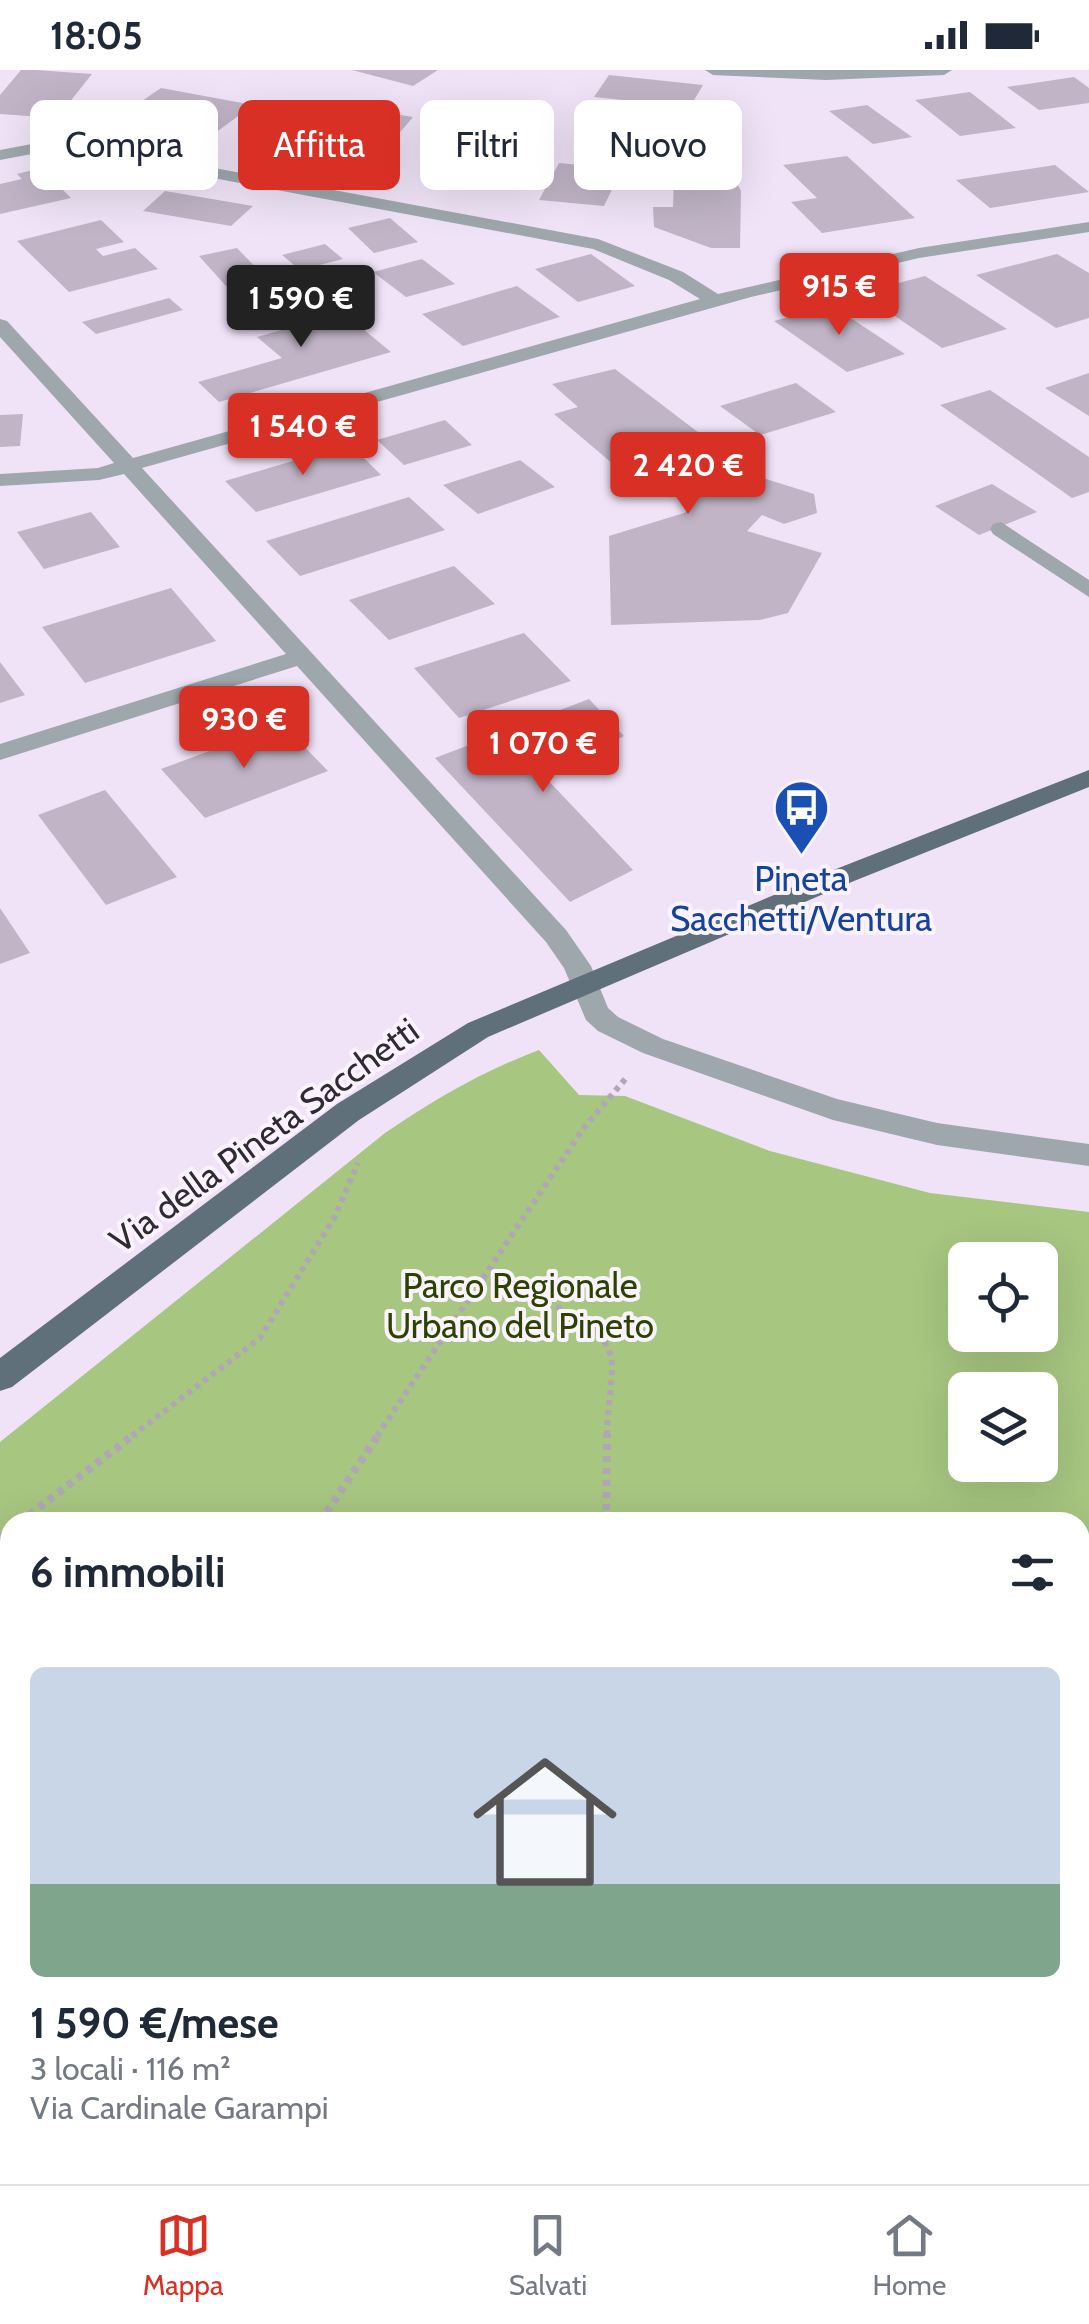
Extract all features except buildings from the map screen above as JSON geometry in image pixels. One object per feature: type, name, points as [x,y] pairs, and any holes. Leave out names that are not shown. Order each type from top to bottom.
[{"type":"main road","name":"Via della Pineta Sacchetti","points":[[0,1377],[348,1112],[478,1030],[845,875],[1089,778]]},
{"type":"street","points":[[712,70],[826,75],[944,70]]},
{"type":"street","points":[[0,155],[58,144],[114,152],[598,244],[676,276],[715,301]]},
{"type":"street","points":[[0,480],[99,474],[130,467],[715,301],[902,256],[1089,228]]},
{"type":"street","points":[[0,325],[556,936],[586,984],[596,1013],[608,1024],[653,1046],[832,1109],[937,1134],[1089,1156]]},
{"type":"street","points":[[1001,529],[1089,590]]},
{"type":"street","points":[[0,752],[300,657]]},
{"type":"path","points":[[327,1512],[583,1129],[653,1046]]},
{"type":"path","points":[[33,1512],[260,1338],[334,1218],[363,1151],[348,1112]]},
{"type":"path","points":[[480,1280],[548,1302],[597,1330],[613,1362],[606,1399],[606,1512]]},
{"type":"green space","name":"Parco Regionale Urbano del Pineto","points":[[539,1050],[579,1095],[625,1096],[770,1151],[930,1193],[1089,1212],[1089,1512],[0,1512],[0,1442],[385,1133],[460,1087]]},
{"type":"place","name":"Pineta Sacchetti/Ventura","points":[[801,856]]}]
